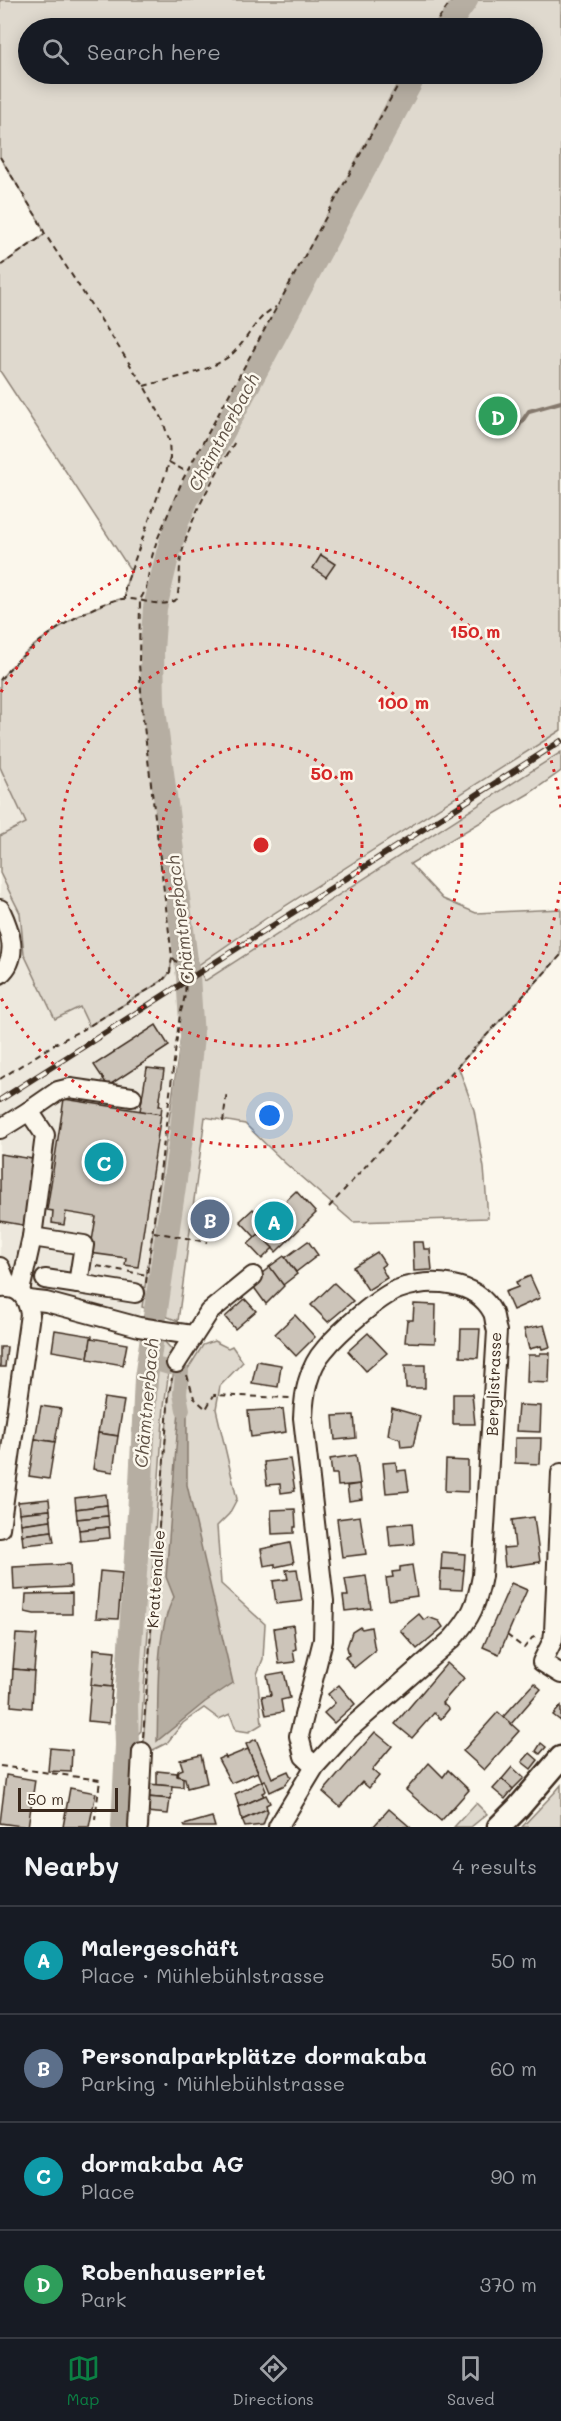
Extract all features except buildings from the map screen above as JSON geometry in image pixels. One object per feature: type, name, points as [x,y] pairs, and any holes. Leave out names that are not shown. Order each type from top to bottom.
[{"type":"main road","points":[[499,1827],[561,1758]]},
{"type":"street","points":[[0,909],[13,949],[9,966],[0,974]]},
{"type":"street","points":[[0,1129],[58,1091],[70,1088],[132,1097]]},
{"type":"street","points":[[14,1292],[32,1237],[45,1135],[29,1111]]},
{"type":"street","points":[[32,1237],[84,1245],[78,1284]]},
{"type":"street","points":[[0,1267],[30,1314],[0,1528]]},
{"type":"street","points":[[182,1366],[192,1335],[209,1312],[253,1276]]},
{"type":"street","points":[[45,1279],[140,1289]]},
{"type":"street","name":"Berglistrasse","points":[[278,1827],[315,1766],[348,1730],[452,1639],[478,1602],[482,1576],[497,1331],[493,1313],[477,1296],[454,1284],[425,1283],[398,1290],[367,1310],[324,1350],[310,1375],[303,1399],[303,1418],[324,1601],[323,1640],[299,1736],[304,1756],[315,1766]]},
{"type":"street","points":[[14,1292],[140,1328],[192,1335]]},
{"type":"street","points":[[561,1473],[554,1632],[553,1640],[542,1662],[561,1674]]},
{"type":"street","points":[[138,1827],[142,1752]]},
{"type":"path","points":[[439,18],[452,0]]},
{"type":"path","points":[[0,1079],[165,979],[170,972],[172,957],[142,706],[139,648],[140,600],[146,589],[151,560],[164,520],[187,472],[399,84]]},
{"type":"path","points":[[0,157],[45,234],[144,386],[162,418],[169,440],[169,462],[125,587],[125,598]]},
{"type":"path","points":[[0,266],[45,234]]},
{"type":"path","points":[[144,386],[223,361],[243,342],[266,312],[278,306]]},
{"type":"path","points":[[0,680],[24,653],[64,626],[110,601],[125,598],[171,603],[177,599],[181,560],[189,531],[236,440]]},
{"type":"path","points":[[169,462],[187,472]]},
{"type":"path","points":[[329,1207],[420,1104],[561,955]]},
{"type":"path","points":[[140,1289],[147,1275],[154,1232],[180,1014],[187,995],[183,973],[179,964],[172,957]]},
{"type":"path","points":[[223,1122],[227,1091]]},
{"type":"path","points":[[154,1232],[207,1242]]},
{"type":"path","points":[[81,1263],[147,1275]]},
{"type":"path","points":[[182,1366],[194,1398],[206,1409],[214,1395],[279,1398]]},
{"type":"path","name":"Krattenallee","points":[[142,1752],[169,1393],[182,1366]]},
{"type":"path","points":[[507,1635],[524,1648]]},
{"type":"path","points":[[0,1766],[100,1780],[95,1819]]},
{"type":"shaded area","points":[[0,0],[561,0],[561,730],[268,917],[197,966],[205,981],[561,752],[561,771],[530,793],[410,864],[443,899],[476,913],[561,909],[561,955],[458,1066],[474,1110],[484,1168],[488,1218],[353,1222],[286,1164],[245,1124],[205,1117],[178,1321],[142,1307],[187,995],[185,980],[172,958],[170,972],[165,979],[89,1026],[80,1007],[55,1019],[24,954],[20,913],[0,873],[0,836],[26,823],[0,767],[0,680],[24,654],[56,629],[92,609],[125,598],[125,587],[131,571],[0,371],[0,266],[45,234],[0,157]]},
{"type":"shaded area","points":[[561,730],[561,752],[204,981],[196,966]]},
{"type":"shaded area","points":[[0,767],[26,824],[0,836]]},
{"type":"shaded area","points":[[0,873],[20,913],[24,954],[80,1006],[89,1026],[165,979],[172,957],[179,964],[183,973],[187,995],[180,1014],[154,1232],[142,1307],[135,1326],[28,1300],[0,1267]]},
{"type":"shaded area","points":[[152,1341],[165,1342],[172,1350],[164,1406],[141,1731],[127,1745],[129,1660],[145,1407]]},
{"type":"shaded area","points":[[214,1341],[228,1348],[232,1346],[243,1362],[220,1386],[216,1409],[237,1499],[229,1514],[217,1526],[221,1584],[265,1624],[263,1659],[257,1674],[262,1724],[249,1732],[236,1730],[230,1714],[219,1719],[204,1708],[183,1723],[167,1743],[147,1753],[143,1746],[169,1393],[176,1363],[188,1369],[203,1345]]},
{"type":"shaded area","points":[[179,1410],[187,1411],[187,1485],[233,1683],[205,1702],[157,1741],[160,1648],[163,1629],[174,1597],[166,1577]]},
{"type":"shaded area","points":[[561,1785],[561,1827],[522,1827],[556,1791]]},
{"type":"shaded area","points":[[476,1803],[487,1814],[471,1827],[454,1827]]},
{"type":"waterway","name":"Chämtnerbach","points":[[453,18],[466,0]]},
{"type":"waterway","name":"Chämtnerbach","points":[[123,1827],[127,1745],[126,1705],[146,1378],[181,1138],[192,1037],[188,976],[153,702],[152,651],[155,608],[177,522],[187,499],[410,84]]},
{"type":"waterway","points":[[516,430],[529,411],[561,402]]},
{"type":"waterway","points":[[149,1362],[169,1368]]},
{"type":"waterway","points":[[178,1370],[182,1371],[180,1394],[183,1410]]},
{"type":"railway","points":[[0,1100],[561,741]]},
{"type":"place","name":"Robenhauserriet","points":[[498,416]]},
{"type":"place","name":"dormakaba AG","points":[[104,1162]]},
{"type":"place","name":"Personalparkplätze dormakaba","points":[[210,1219]]},
{"type":"place","name":"Malergeschäft","points":[[274,1221]]}]
